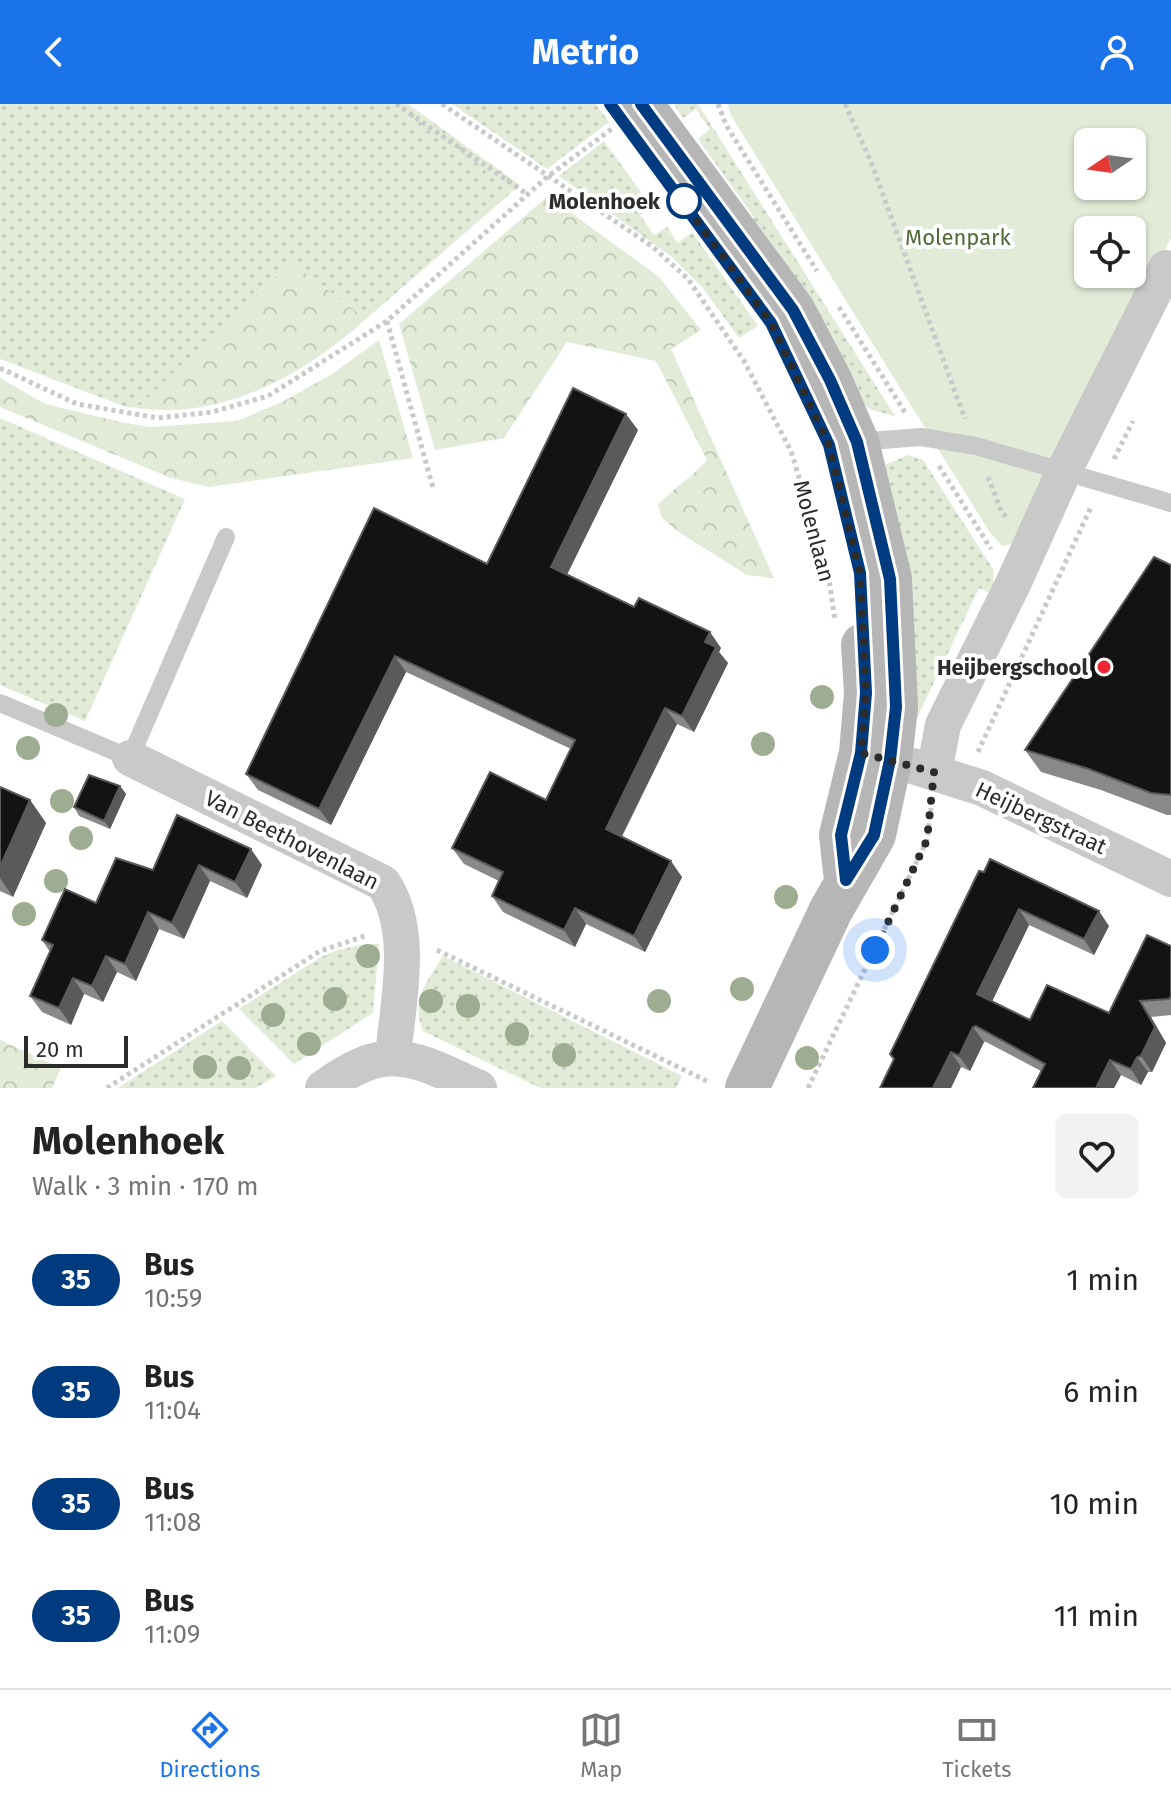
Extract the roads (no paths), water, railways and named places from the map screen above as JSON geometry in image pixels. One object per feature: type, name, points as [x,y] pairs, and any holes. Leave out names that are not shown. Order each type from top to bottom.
[{"type":"main road","name":"Molenlaan","points":[[625,110],[793,310],[830,380],[857,442],[890,579],[896,707],[841,835],[846,880],[732,1078]]},
{"type":"main road","name":"Molenlaan","points":[[625,110],[771,323],[829,445],[860,573],[866,693],[875,757]]},
{"type":"street","points":[[949,777],[943,725],[1013,584],[1064,471],[1166,268]]},
{"type":"street","name":"Heijbergstraat","points":[[875,757],[982,788],[1171,879]]},
{"type":"street","name":"Van Beethovenlaan","points":[[130,758],[383,883],[392,897],[403,938],[393,1056]]},
{"type":"street","points":[[323,1088],[365,1064],[393,1056],[428,1064],[479,1088]]},
{"type":"lane","points":[[857,442],[921,437],[976,446],[1171,503]]},
{"type":"lane","points":[[0,703],[130,758],[226,537]]},
{"type":"place","name":"Molenhoek","points":[[684,201]]},
{"type":"place","name":"Heijbergschool","points":[[1104,667]]},
{"type":"park label","name":"Molenpark","points":[[958,237]]}]
